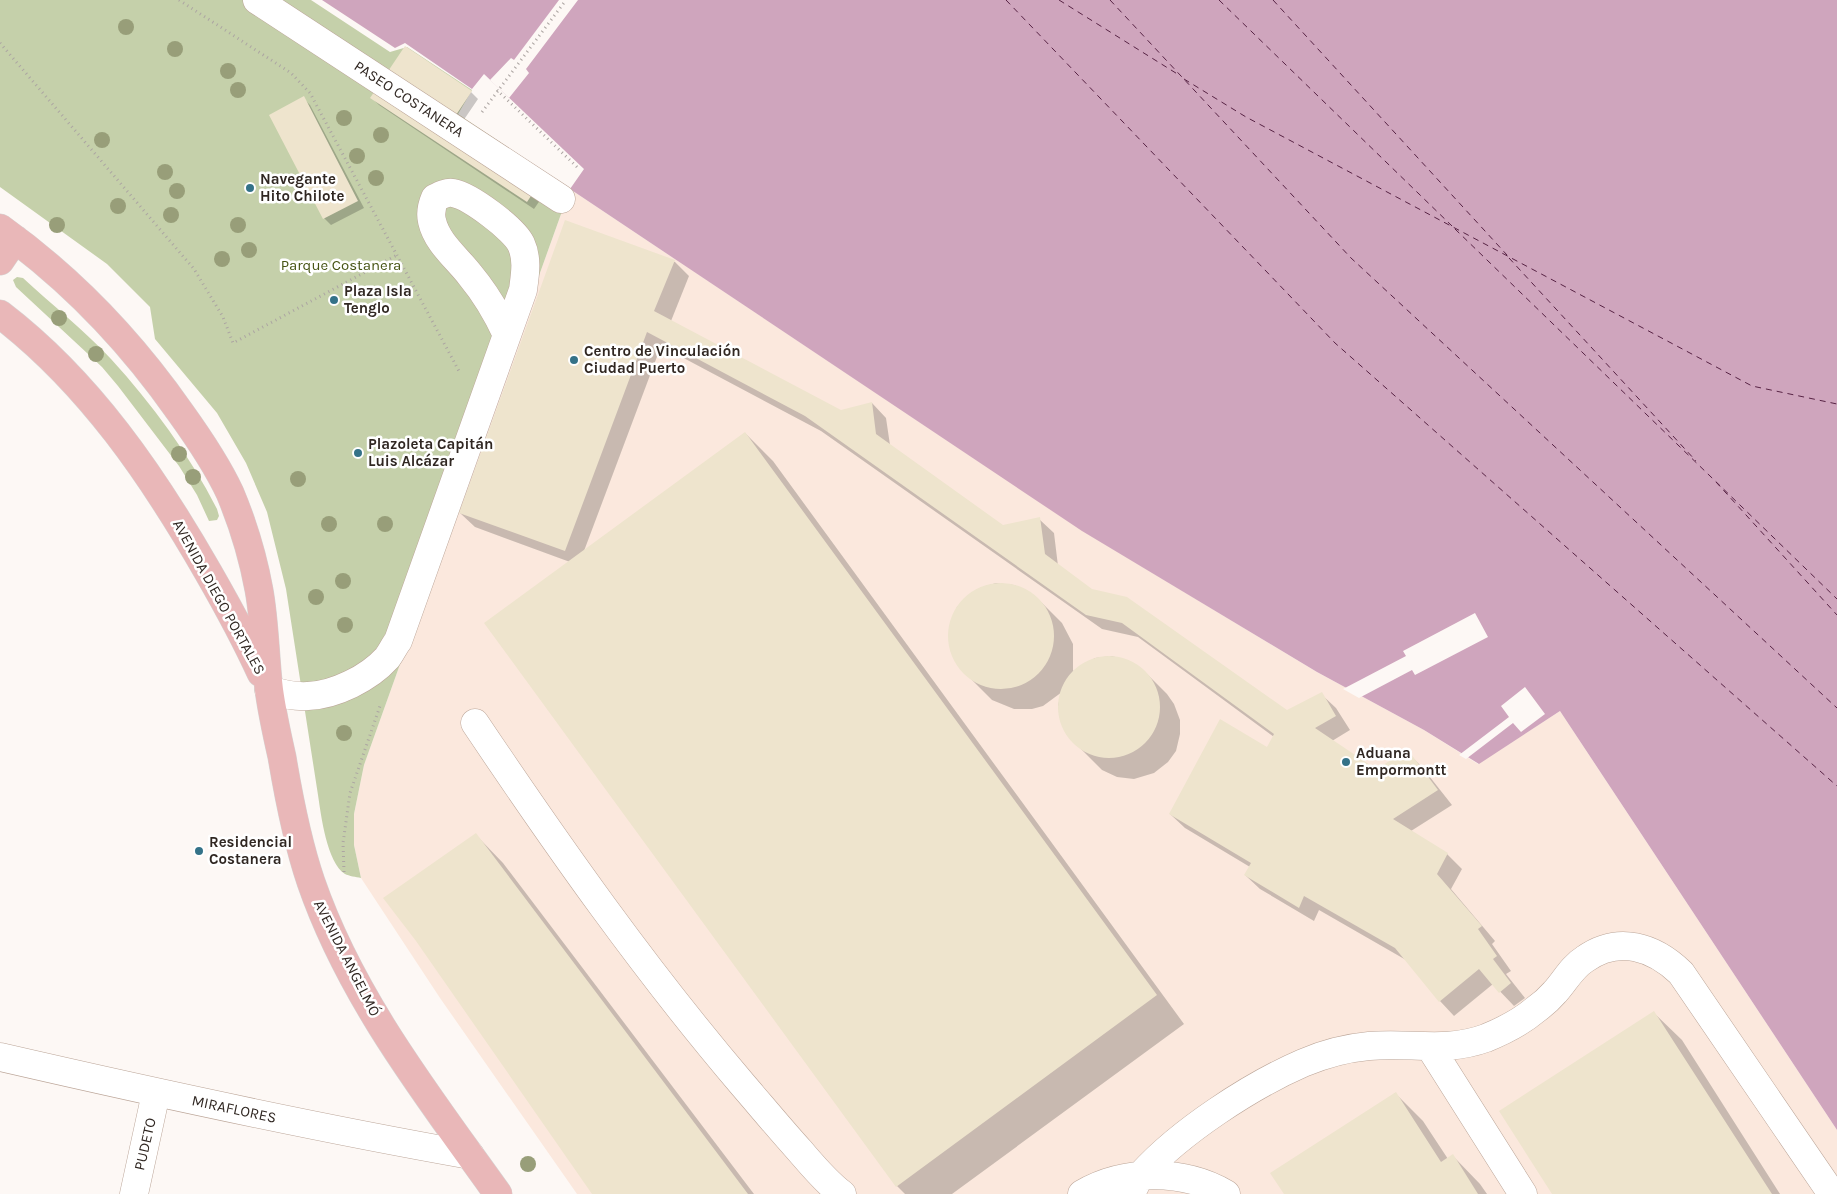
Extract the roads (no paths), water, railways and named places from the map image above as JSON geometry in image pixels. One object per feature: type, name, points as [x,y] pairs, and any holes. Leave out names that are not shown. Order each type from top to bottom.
[{"type":"main road","points":[[0,262],[7,234]]},
{"type":"main road","name":"AVENIDA DIEGO PORTALES","points":[[7,234],[93,308],[128,344],[167,393],[198,437],[229,491],[243,528],[259,589],[269,690]]},
{"type":"main road","name":"AVENIDA DIEGO PORTALES","points":[[0,314],[30,338],[90,398],[154,484],[189,538],[248,643],[269,690]]},
{"type":"main road","name":"AVENIDA ANGELMÓ","points":[[269,690],[296,832],[310,880],[330,931],[376,1017],[432,1102],[498,1194]]},
{"type":"street","name":"PASEO COSTANERA","points":[[257,0],[561,199]]},
{"type":"street","points":[[269,690],[308,696],[328,692],[364,677],[387,658],[398,641],[480,410],[507,335],[523,290],[526,264],[521,243],[501,222],[477,205],[454,193],[443,194],[435,198],[432,208],[432,221],[444,246],[471,276],[496,311],[507,335]]},
{"type":"street","points":[[475,723],[580,877],[663,987],[779,1128],[829,1184],[842,1194]]},
{"type":"street","points":[[1135,1185],[1171,1147],[1204,1121],[1238,1098],[1304,1062],[1336,1052],[1368,1046],[1402,1044],[1430,1047],[1458,1045],[1485,1038],[1510,1027],[1534,1012],[1585,959],[1600,951],[1618,947],[1635,947],[1652,951],[1668,960],[1681,973],[1832,1194]]},
{"type":"street","points":[[1430,1047],[1523,1194]]},
{"type":"street","name":"MIRAFLORES","points":[[0,1057],[156,1093],[369,1137],[470,1155]]},
{"type":"street","name":"PUDETO","points":[[134,1194],[156,1093]]},
{"type":"street","points":[[1082,1194],[1114,1180],[1135,1185],[1168,1175],[1194,1180],[1226,1194]]},
{"type":"place","name":"Navegante Hito Chilote","points":[[250,188]]},
{"type":"place","name":"Plaza Isla Tenglo","points":[[334,300]]},
{"type":"place","name":"Centro de Vinculación Ciudad Puerto","points":[[574,360]]},
{"type":"place","name":"Plazoleta Capitán Luis Alcázar","points":[[358,453]]},
{"type":"place","name":"Aduana Empormontt","points":[[1346,762]]},
{"type":"place","name":"Residencial Costanera","points":[[199,851]]},
{"type":"park label","name":"Parque Costanera","points":[[341,265]]}]
